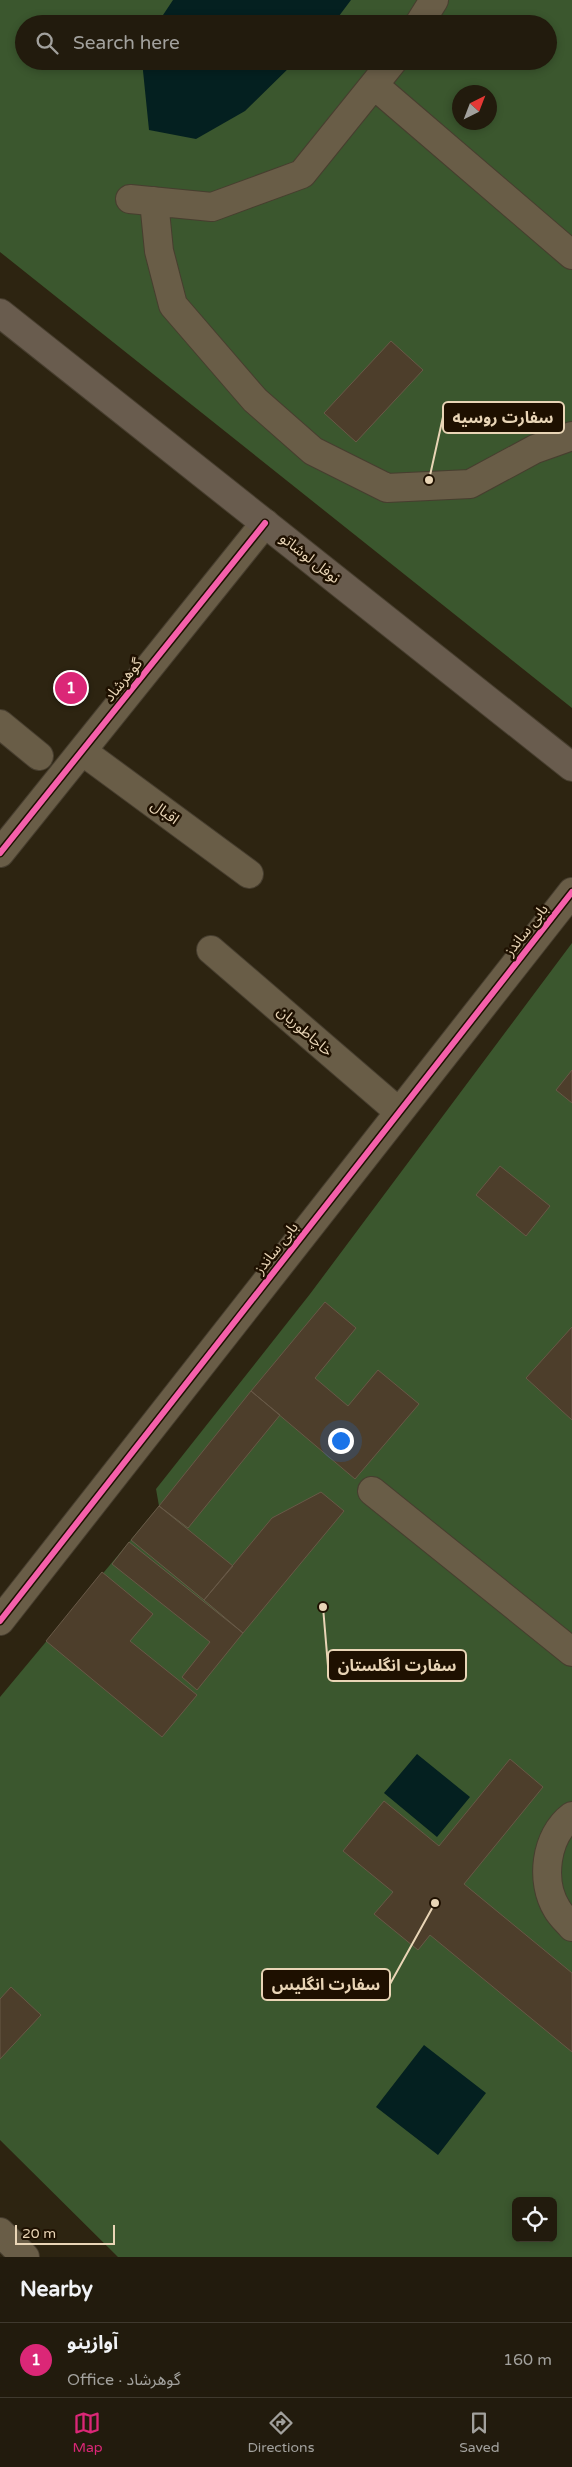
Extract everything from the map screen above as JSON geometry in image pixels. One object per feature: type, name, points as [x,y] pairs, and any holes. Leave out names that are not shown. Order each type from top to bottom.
[{"type":"main road","name":"نوفل لوشاتو","points":[[0,313],[572,767]]},
{"type":"street","points":[[425,15],[434,0]]},
{"type":"street","points":[[386,70],[302,174],[212,207],[142,200],[159,251],[173,305],[255,400],[313,451],[387,488],[470,484],[535,450],[572,436]]},
{"type":"street","points":[[374,85],[572,255]]},
{"type":"street","name":"گوهرشاد","points":[[0,853],[265,523]]},
{"type":"street","points":[[0,724],[39,756]]},
{"type":"street","name":"اقبال","points":[[82,751],[249,874]]},
{"type":"street","name":"بابی ساندز","points":[[0,1621],[572,892]]},
{"type":"street","name":"خاچاطوریان","points":[[211,950],[399,1112]]},
{"type":"street","points":[[372,1491],[572,1652]]},
{"type":"street","points":[[571,1817],[554,1838],[547,1862],[548,1886],[557,1909],[572,1927]]},
{"type":"street","points":[[0,2232],[25,2257]]},
{"type":"green space","points":[[0,0],[572,0],[572,708],[0,252]]},
{"type":"green space","points":[[572,943],[572,2257],[118,2257],[0,2140],[0,1697],[159,1506],[156,1489],[310,1294]]},
{"type":"water","points":[[173,0],[351,0],[340,15],[163,15]]},
{"type":"water","points":[[143,70],[287,70],[245,111],[196,139],[149,130]]},
{"type":"water","points":[[417,1754],[470,1797],[437,1837],[384,1793]]},
{"type":"water","points":[[424,2045],[486,2093],[438,2155],[376,2107]]},
{"type":"building","points":[[391,341],[423,370],[356,442],[324,413]]},
{"type":"building","points":[[572,1070],[572,1103],[556,1090]]},
{"type":"building","points":[[500,1166],[550,1206],[526,1236],[476,1195]]},
{"type":"building","points":[[325,1302],[356,1328],[315,1378],[348,1406],[378,1370],[419,1404],[355,1479],[251,1391]]},
{"type":"building","points":[[572,1327],[572,1420],[526,1378]]},
{"type":"building","points":[[251,1391],[280,1415],[188,1528],[159,1506]]},
{"type":"building","points":[[321,1492],[344,1511],[243,1633],[204,1600],[272,1518]]},
{"type":"building","points":[[159,1506],[233,1566],[204,1600],[131,1540]]},
{"type":"building","points":[[129,1542],[243,1633],[197,1690],[182,1677],[210,1642],[112,1564]]},
{"type":"building","points":[[102,1572],[153,1614],[130,1641],[197,1695],[162,1737],[46,1641]]},
{"type":"building","points":[[510,1759],[543,1787],[464,1884],[572,1973],[572,2052],[430,1935],[418,1950],[374,1914],[393,1892],[343,1851],[384,1801],[439,1846]]},
{"type":"building","points":[[11,1987],[41,2015],[0,2059],[0,1999]]},
{"type":"cycle path","points":[[0,853],[265,523]]},
{"type":"cycle path","points":[[0,1621],[572,892]]},
{"type":"place","name":"سفارت روسیه","points":[[429,480]]},
{"type":"place","name":"آوازینو","points":[[71,688]]},
{"type":"place","name":"سفارت انگلستان","points":[[323,1607]]},
{"type":"place","name":"سفارت انگلیس","points":[[435,1903]]}]
